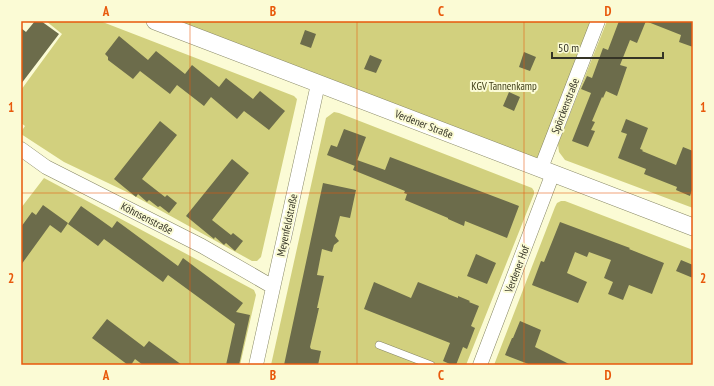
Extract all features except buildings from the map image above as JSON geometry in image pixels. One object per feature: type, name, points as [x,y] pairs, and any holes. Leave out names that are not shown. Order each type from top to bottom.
[{"type":"street","name":"Verdener Straße","points":[[155,21],[693,227]]},
{"type":"street","name":"Spörckenstraße","points":[[547,171],[598,21]]},
{"type":"street","name":"Meyenfeldstraße","points":[[256,365],[318,84]]},
{"type":"street","name":"Köhnsenstraße","points":[[21,149],[46,167],[202,246],[273,287]]},
{"type":"street","name":"Verdener Hof","points":[[480,365],[547,171]]},
{"type":"lane","points":[[379,345],[431,365]]},
{"type":"green space","points":[[46,21],[100,21],[294,96],[297,99],[261,257],[257,261],[252,261],[129,193],[64,162],[21,134],[25,126],[21,123],[21,90],[62,34]]},
{"type":"green space","name":"KGV Tannenkamp","points":[[155,21],[598,21],[541,168]]},
{"type":"green space","points":[[607,21],[693,21],[693,208],[565,160],[559,152],[558,144]]},
{"type":"green space","points":[[334,112],[532,188],[534,191],[466,365],[271,365],[326,118]]},
{"type":"green space","points":[[44,178],[254,290],[256,295],[240,365],[21,365],[21,208]]},
{"type":"green space","points":[[565,201],[693,250],[693,365],[494,365],[555,207],[557,203]]}]
